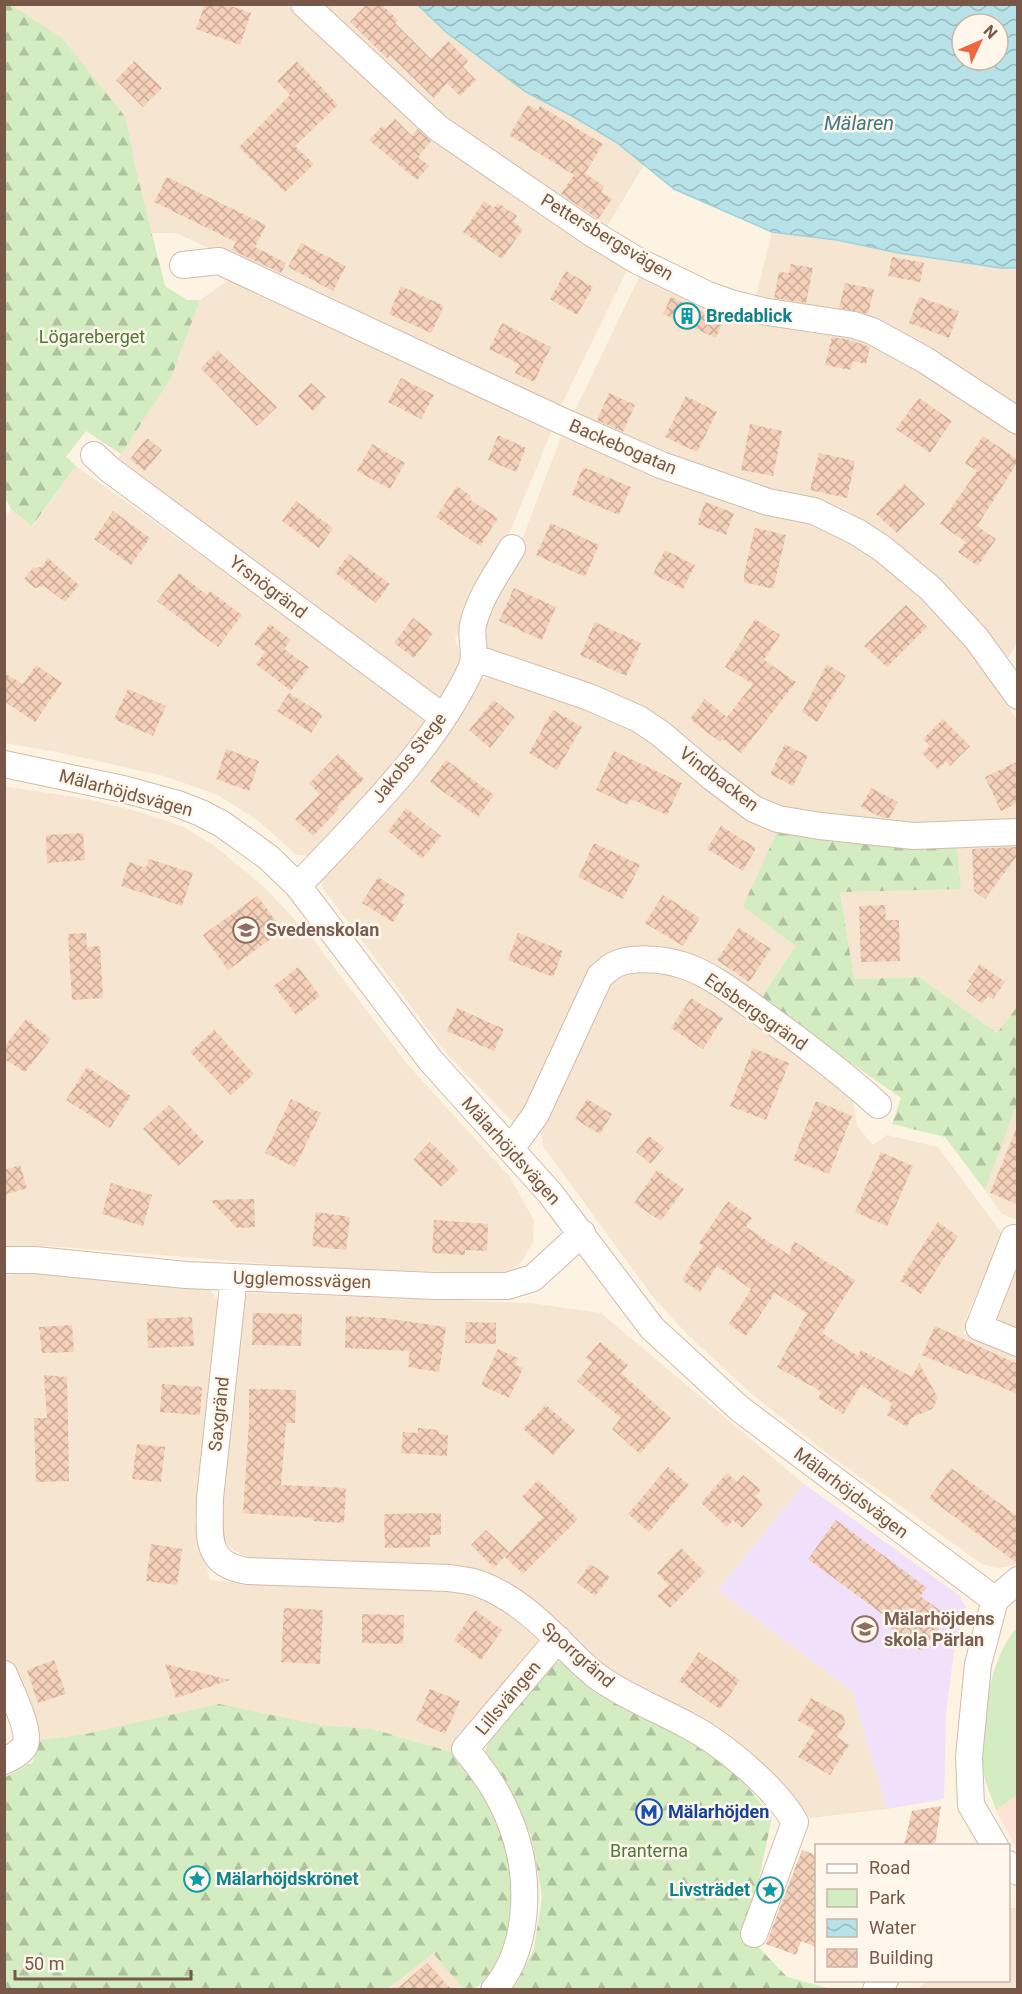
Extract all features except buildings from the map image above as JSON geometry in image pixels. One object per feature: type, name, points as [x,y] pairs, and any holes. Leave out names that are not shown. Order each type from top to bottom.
[{"type":"street","name":"Pettersbergsvägen","points":[[304,4],[438,128],[590,232],[638,261],[708,295],[730,303],[762,311],[854,325],[872,331],[925,360],[1017,421]]},
{"type":"street","name":"Backebogatan","points":[[183,265],[219,261],[661,465],[750,496],[814,511],[836,521],[883,549],[931,589],[976,638],[1017,696]]},
{"type":"street","name":"Yrsnögränd","points":[[94,455],[119,477],[443,717]]},
{"type":"street","points":[[475,658],[471,633],[474,621],[488,588],[512,548]]},
{"type":"street","name":"Jakobs Stege","points":[[298,885],[407,766],[443,717],[475,658]]},
{"type":"street","name":"Vindbacken","points":[[475,658],[589,697],[639,719],[662,734],[713,778],[754,809],[778,819],[914,836],[1017,832]]},
{"type":"street","name":"Mälarhöjdsvägen","points":[[4,764],[123,789],[201,813],[242,837],[282,869],[298,885],[423,1052],[512,1149],[582,1233],[652,1328],[740,1409],[995,1600]]},
{"type":"street","name":"Edsbergsgränd","points":[[512,1149],[536,1114],[600,976],[613,966],[626,961],[682,965],[712,979],[809,1048],[856,1084],[878,1105]]},
{"type":"street","name":"Ugglemossvägen","points":[[4,1260],[35,1260],[186,1275],[435,1286],[507,1286],[533,1278],[582,1233]]},
{"type":"street","points":[[1014,1238],[979,1327],[1017,1343]]},
{"type":"street","name":"Saxgränd","points":[[213,1551],[210,1533],[210,1498],[234,1277]]},
{"type":"street","name":"Sporrgränd","points":[[213,1551],[219,1560],[230,1568],[248,1571],[467,1581],[481,1584],[518,1605],[598,1677],[631,1698],[686,1724],[716,1744],[756,1777],[788,1810],[795,1822],[754,1934]]},
{"type":"street","points":[[994,1844],[971,1805],[969,1757],[978,1664],[995,1600],[1017,1580]]},
{"type":"street","name":"Lillsvängen","points":[[494,1989],[513,1959],[522,1933],[524,1912],[520,1862],[508,1816],[498,1795],[465,1749],[558,1639]]},
{"type":"street","points":[[4,1674],[24,1724],[27,1739],[14,1754]]},
{"type":"shaded area","points":[[282,4],[300,13],[629,266],[559,410],[176,233],[152,233],[135,166],[126,118],[11,5]]},
{"type":"shaded area","points":[[319,5],[418,5],[446,32],[526,92],[616,142],[644,165],[603,233],[444,122]]},
{"type":"shaded area","points":[[772,232],[837,240],[899,253],[1001,268],[1017,268],[1017,411],[897,336],[771,308],[756,296]]},
{"type":"shaded area","points":[[640,275],[858,331],[1017,430],[1017,642],[1007,660],[964,603],[894,544],[845,509],[813,500],[766,493],[572,417]]},
{"type":"shaded area","points":[[230,279],[552,430],[503,549],[455,639],[463,662],[439,703],[115,466],[171,378],[200,300]]},
{"type":"shaded area","points":[[561,437],[658,475],[827,524],[892,569],[967,646],[1018,721],[1017,826],[915,829],[773,811],[663,724],[483,649],[488,610],[518,550]]},
{"type":"shaded area","points":[[76,466],[423,714],[425,724],[399,762],[312,856],[297,855],[257,820],[218,795],[164,776],[5,743],[4,521],[11,509],[33,526]]},
{"type":"shaded area","points":[[507,676],[642,730],[778,830],[796,946],[760,999],[631,948],[523,1120],[512,1121],[445,1052],[322,887],[323,872],[417,769],[482,679]]},
{"type":"shaded area","points":[[4,786],[87,799],[140,812],[184,827],[216,847],[264,887],[312,938],[407,1064],[509,1176],[534,1220],[533,1242],[522,1261],[507,1274],[307,1267],[49,1246],[5,1251]]},
{"type":"shaded area","points":[[1017,842],[1017,1007],[997,1033],[919,977],[854,979],[840,891],[961,889],[957,844]]},
{"type":"shaded area","points":[[620,972],[682,974],[705,985],[852,1095],[857,1126],[873,1145],[887,1135],[938,1147],[1003,1235],[967,1315],[964,1334],[1017,1356],[1017,1563],[1013,1566],[997,1568],[982,1564],[832,1457],[754,1396],[687,1334],[653,1297],[543,1146],[541,1132],[598,1000],[610,980]]},
{"type":"shaded area","points":[[1015,1109],[1018,1110],[1017,1220],[1002,1214],[985,1190]]},
{"type":"shaded area","points":[[1017,1252],[1017,1334],[998,1326],[990,1311]]},
{"type":"shaded area","points":[[28,1272],[210,1289],[221,1306],[195,1522],[210,1580],[239,1583],[443,1586],[474,1591],[526,1624],[538,1639],[537,1651],[457,1736],[458,1754],[372,1729],[319,1725],[86,1734],[38,1740],[28,1702],[5,1658],[4,1276]]},
{"type":"shaded area","points":[[249,1293],[530,1303],[601,1313],[804,1484],[718,1590],[852,1691],[887,1809],[810,1818],[745,1757],[634,1688],[485,1575],[461,1566],[252,1559],[235,1551],[227,1544],[221,1531],[220,1501],[241,1301]]},
{"type":"shaded area","name":"Mälarhöjdens skola Pärlan","points":[[804,1484],[959,1595],[966,1607],[954,1652],[946,1712],[944,1799],[887,1809],[852,1691],[718,1590]]},
{"type":"shaded area","points":[[1017,1795],[1017,1849],[996,1810]]},
{"type":"shaded area","points":[[1010,1908],[1017,1908],[1017,1989],[917,1989],[926,1982],[1010,1982]]},
{"type":"shaded area","points":[[433,1952],[464,1989],[388,1990]]},
{"type":"green space","name":"Lögareberget","points":[[4,5],[11,5],[62,38],[126,118],[135,166],[165,286],[187,300],[200,300],[171,378],[121,454],[86,431],[66,457],[76,466],[32,526],[11,509],[4,496]]},
{"type":"green space","points":[[778,830],[957,844],[961,889],[840,892],[854,979],[919,977],[997,1033],[1017,1007],[1017,1110],[1015,1109],[985,1190],[945,1137],[892,1124],[901,1098],[760,999],[796,946],[743,906]]},
{"type":"green space","points":[[1017,1628],[1017,1795],[996,1810],[987,1785],[981,1755],[984,1716],[993,1674],[1008,1640]]},
{"type":"green space","name":"Branterna","points":[[569,1661],[733,1770],[772,1817],[747,1935],[787,1977],[832,1989],[510,1989],[516,1984],[534,1949],[542,1896],[531,1835],[511,1791],[485,1752],[492,1733],[555,1662]]},
{"type":"green space","points":[[219,1704],[319,1725],[372,1729],[458,1754],[497,1809],[509,1852],[513,1910],[507,1942],[494,1975],[474,1989],[464,1989],[433,1953],[388,1989],[5,1989],[4,1778],[33,1762],[38,1740],[86,1734]]},
{"type":"water","name":"Mälaren","points":[[418,5],[1017,5],[1017,268],[1001,268],[899,253],[837,240],[772,232],[674,189],[616,142],[526,92],[446,32]]},
{"type":"place","name":"Bredablick","points":[[687,316]]},
{"type":"place","name":"Svedenskolan","points":[[246,930]]},
{"type":"place","name":"Mälarhöjdens skola Pärlan","points":[[865,1629]]},
{"type":"place","name":"Mälarhöjden","points":[[649,1812]]},
{"type":"place","name":"Mälarhöjdskrönet","points":[[197,1879]]},
{"type":"place","name":"Livsträdet","points":[[770,1890]]}]
